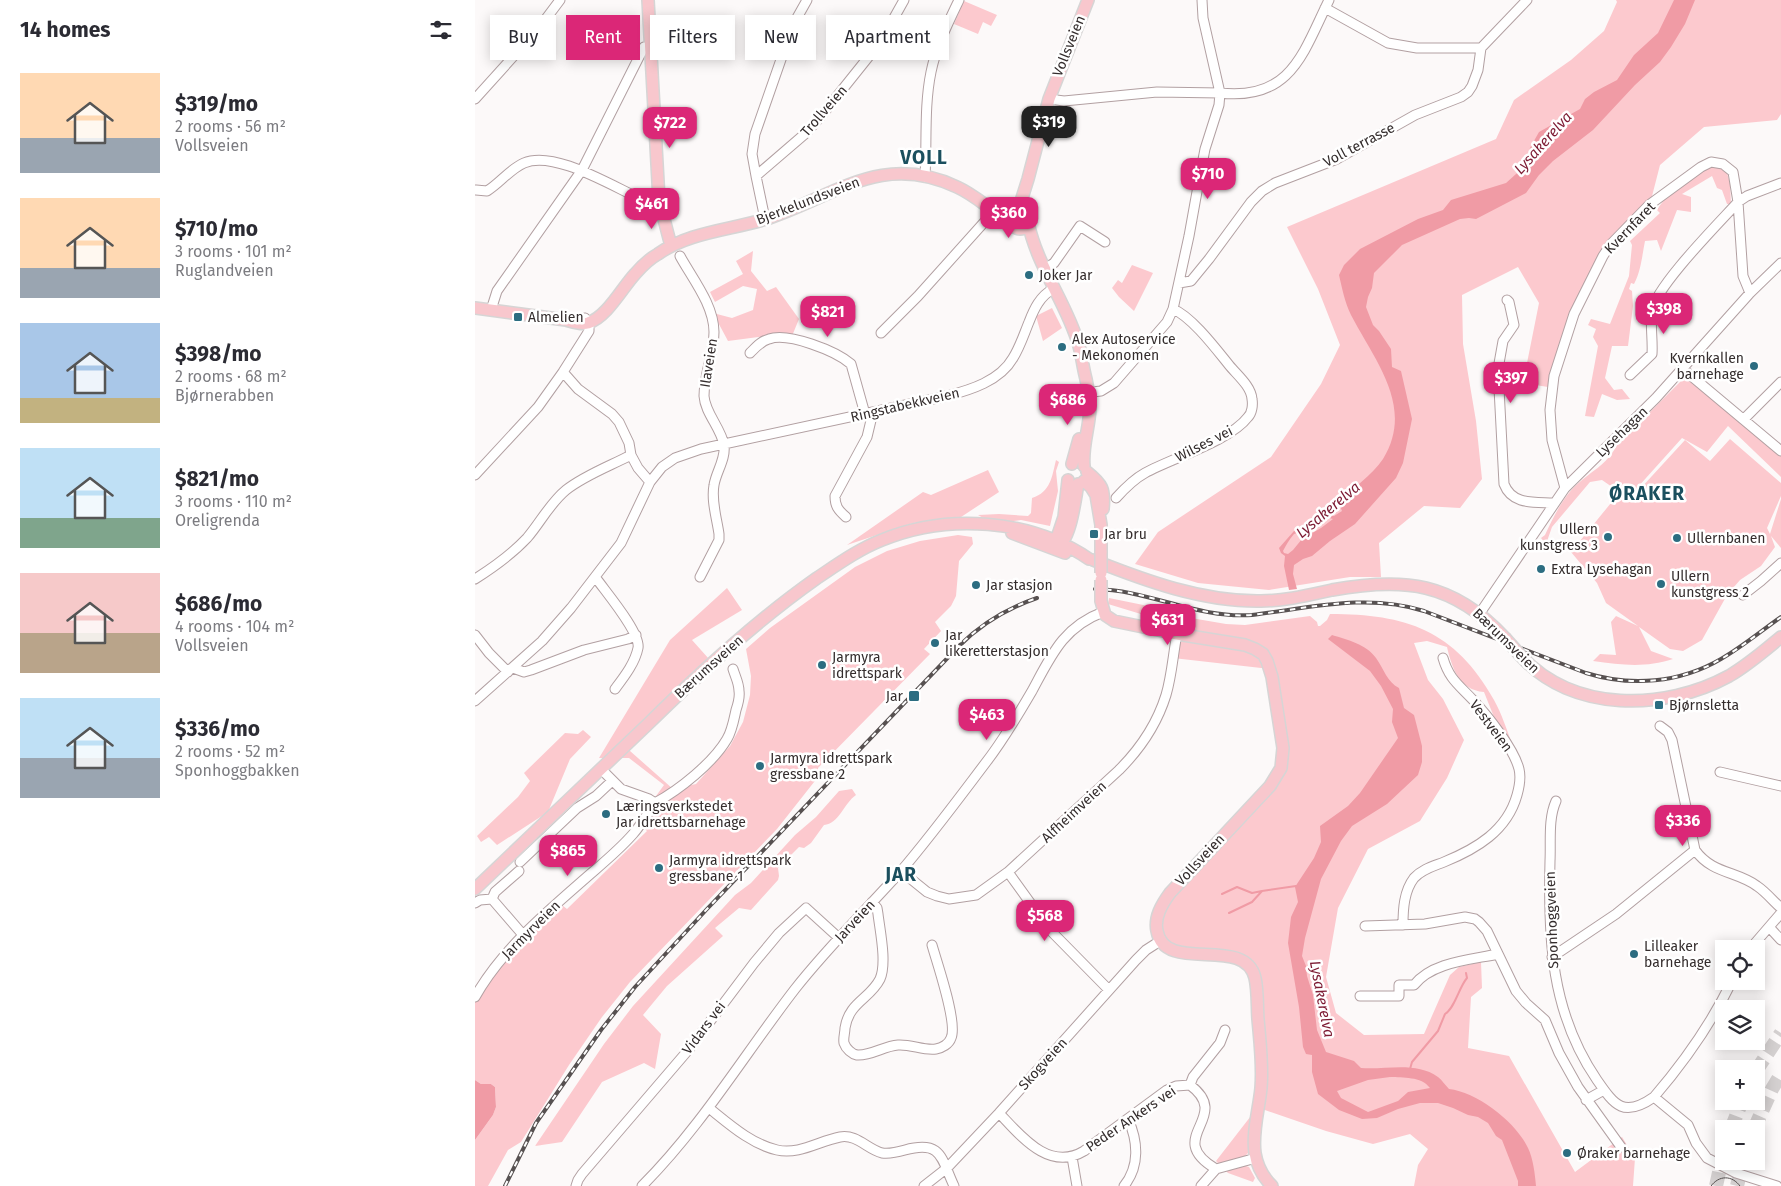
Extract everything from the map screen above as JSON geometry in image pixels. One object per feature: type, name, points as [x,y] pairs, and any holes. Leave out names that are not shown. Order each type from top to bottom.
[{"type":"main road","points":[[651,0],[660,207],[674,244]]},
{"type":"main road","name":"Vollsveien","points":[[1019,219],[1049,99],[1088,0]]},
{"type":"main road","name":"Bjerkelundsveien","points":[[586,321],[602,314],[644,265],[674,244],[765,219],[843,186],[865,179],[895,175],[925,177],[958,188],[993,210],[1019,219]]},
{"type":"main road","points":[[1019,219],[1079,345],[1087,389],[1089,417],[1080,477],[1068,534],[1057,545]]},
{"type":"main road","points":[[475,308],[566,320],[579,324],[586,321]]},
{"type":"main road","points":[[1087,389],[1080,433],[1072,464],[1066,471],[1097,481],[1103,490],[1104,502],[1101,525],[1102,606]]},
{"type":"main road","points":[[1072,464],[1078,463],[1080,477]]},
{"type":"main road","name":"Bærumsveien","points":[[475,889],[730,647],[796,593],[843,561],[882,540],[912,531],[951,525],[988,526],[1057,545],[1141,578],[1209,596],[1249,601],[1281,600],[1334,590],[1388,584],[1418,586],[1451,596],[1479,614],[1543,677],[1567,690],[1599,698],[1643,700],[1676,696],[1718,681],[1742,667],[1781,637]]},
{"type":"main road","name":"Vollsveien","points":[[1102,606],[1110,619],[1119,623],[1245,645],[1255,649],[1263,654],[1272,677],[1282,738],[1283,756],[1278,773],[1270,786],[1166,898],[1157,919],[1156,927],[1160,941]]},
{"type":"main road","points":[[1160,941],[1171,949],[1183,953],[1238,958],[1253,971],[1256,986],[1261,1067],[1261,1087],[1255,1143],[1256,1158],[1265,1178],[1272,1186]]},
{"type":"street","points":[[475,99],[554,10],[560,0]]},
{"type":"street","points":[[765,219],[752,154],[755,134],[793,25],[807,0]]},
{"type":"street","name":"Trollveien","points":[[757,176],[801,138],[822,115],[885,34],[904,0]]},
{"type":"street","points":[[925,177],[927,92],[930,74],[937,51],[959,0]]},
{"type":"street","points":[[1087,389],[1101,392],[1114,383],[1167,322],[1173,309],[1205,149],[1219,105],[1220,93],[1203,18],[1202,0]]},
{"type":"street","points":[[1049,99],[1064,101],[1157,92],[1232,94],[1267,88],[1277,84],[1287,76],[1302,55],[1327,4],[1388,43],[1417,48],[1481,48],[1527,0]]},
{"type":"street","points":[[491,310],[497,291],[582,170],[644,47]]},
{"type":"street","name":"Voll terrasse","points":[[1179,283],[1191,281],[1251,202],[1262,191],[1275,183],[1337,159],[1415,115],[1461,97],[1468,92],[1475,80],[1481,48]]},
{"type":"street","points":[[476,190],[487,191],[523,164],[534,160],[545,161],[582,170],[645,202],[660,207]]},
{"type":"street","name":"Kvernfaret","points":[[1565,488],[1552,440],[1550,410],[1551,390],[1573,314],[1611,244],[1649,205],[1701,167],[1711,162],[1723,164],[1732,171],[1738,202],[1743,276],[1750,293]]},
{"type":"street","points":[[1630,375],[1652,354],[1652,310],[1673,274],[1738,202],[1747,196],[1781,183]]},
{"type":"street","points":[[881,333],[918,296],[993,210]]},
{"type":"street","points":[[1043,267],[1054,263],[1080,226],[1105,242]]},
{"type":"street","name":"Ilaveien","points":[[680,256],[707,306],[713,323],[714,332],[704,398],[724,444]]},
{"type":"street","name":"Lysehagan","points":[[1479,614],[1565,488],[1656,398],[1750,293],[1781,264]]},
{"type":"street","name":"Ringstabekkveien","points":[[475,701],[554,629],[596,578],[627,533],[650,482],[662,467],[688,452],[964,392],[996,376],[1004,369],[1013,359],[1033,312],[1044,294],[1055,292]]},
{"type":"street","points":[[1507,300],[1514,325],[1503,341],[1498,369],[1504,484],[1507,491],[1519,501],[1553,503]]},
{"type":"street","name":"Wilses vei","points":[[1116,498],[1132,482],[1145,473],[1207,444],[1241,425],[1252,410],[1250,392],[1241,379],[1186,316],[1173,309]]},
{"type":"street","points":[[475,475],[538,407],[583,342],[586,321]]},
{"type":"street","points":[[750,353],[762,342],[771,338],[786,337],[835,354],[851,364],[872,420],[867,437],[835,496],[835,503],[845,517]]},
{"type":"street","points":[[1683,369],[1781,451]]},
{"type":"street","points":[[563,372],[578,389],[612,414],[619,422],[629,443],[631,455],[650,482]]},
{"type":"street","points":[[1744,419],[1781,382]]},
{"type":"street","points":[[700,577],[719,540],[713,491],[723,457],[724,444]]},
{"type":"street","points":[[475,579],[513,552],[566,490],[631,455]]},
{"type":"street","points":[[1743,595],[1781,563]]},
{"type":"street","points":[[596,578],[638,640],[639,647],[635,658],[615,689]]},
{"type":"street","name":"Jarveien","points":[[642,1186],[709,1108],[796,989],[839,938],[901,871],[996,750],[1016,719],[1052,653],[1064,637],[1102,606]]},
{"type":"street","name":"Alfheimveien","points":[[901,871],[927,892],[949,899],[975,895],[1008,872],[1119,770],[1143,742],[1166,695],[1177,634]]},
{"type":"street","points":[[475,635],[489,653],[510,670],[523,672],[578,652],[628,639],[635,635]]},
{"type":"street","name":"Vestveien","points":[[1403,925],[1404,904],[1408,889],[1414,878],[1425,870],[1463,855],[1488,839],[1511,809],[1519,788],[1519,769],[1507,744],[1474,701],[1452,680],[1443,658]]},
{"type":"street","name":"Jarmyrveien","points":[[475,997],[484,980],[497,964],[558,902],[622,846],[637,829],[655,803],[670,795],[715,755],[727,739],[739,698],[739,689],[733,669]]},
{"type":"street","points":[[1660,726],[1668,732],[1671,740],[1695,850],[1699,856],[1714,866],[1756,885],[1781,908]]},
{"type":"street","points":[[601,769],[621,789],[655,803]]},
{"type":"street","points":[[1720,772],[1781,786]]},
{"type":"street","points":[[491,899],[519,866],[577,808],[596,796],[612,781]]},
{"type":"street","name":"Sponhoggveien","points":[[1556,801],[1551,817],[1550,928],[1555,982],[1571,1032],[1583,1058],[1603,1090],[1614,1103],[1628,1108],[1644,1104],[1654,1097]]},
{"type":"street","points":[[1552,957],[1616,914],[1695,850]]},
{"type":"street","points":[[1008,872],[1049,929],[1109,990]]},
{"type":"street","points":[[491,899],[524,936]]},
{"type":"street","points":[[475,903],[480,900],[491,899]]},
{"type":"street","points":[[872,902],[879,914],[883,959],[882,972],[875,985],[850,1012],[846,1022],[845,1046],[856,1055],[901,1045],[938,1049],[952,1037],[951,1017],[932,945]]},
{"type":"street","name":"Vidars vei","points":[[576,1186],[577,1180],[690,1048],[779,933],[806,908],[839,938]]},
{"type":"street","points":[[1758,940],[1781,913]]},
{"type":"street","points":[[1365,926],[1425,924],[1457,918],[1472,918],[1479,922],[1487,931],[1521,998],[1545,1020],[1567,1068],[1586,1100],[1621,1147]]},
{"type":"street","points":[[1769,927],[1781,940]]},
{"type":"street","name":"Skogveien","points":[[924,1186],[947,1168],[1146,950],[1160,941]]},
{"type":"street","points":[[1360,996],[1399,996],[1399,985],[1414,985],[1422,976],[1438,968],[1498,954]]},
{"type":"street","points":[[1727,990],[1695,1045],[1654,1097],[1686,1122],[1700,1150],[1707,1158],[1736,1172],[1777,1186]]},
{"type":"street","name":"Peder Ankers vei","points":[[1190,1085],[1193,1077],[1220,1043],[1225,1030]]},
{"type":"street","name":"Peder Ankers vei","points":[[999,1113],[1023,1137],[1043,1152],[1061,1157],[1072,1157],[1084,1151],[1167,1090],[1176,1086],[1190,1085],[1197,1090],[1203,1098],[1205,1105],[1205,1112],[1194,1146],[1199,1156],[1216,1169]]},
{"type":"street","points":[[1586,1100],[1603,1090]]},
{"type":"street","points":[[709,1108],[748,1137],[776,1150],[797,1150],[840,1137],[856,1139],[882,1152],[898,1152],[923,1146],[931,1147],[941,1156],[954,1186]]},
{"type":"street","points":[[1124,1186],[1136,1162],[1133,1128],[1128,1119]]},
{"type":"street","points":[[1072,1157],[1077,1186]]},
{"type":"street","points":[[1201,1186],[1216,1169],[1256,1158]]},
{"type":"shaded area","points":[[1616,0],[1781,0],[1781,114],[1777,120],[1704,127],[1660,165],[1650,204],[1629,225],[1580,295],[1562,335],[1558,362],[1548,387],[1523,383],[1539,303],[1518,267],[1462,295],[1463,344],[1476,421],[1482,479],[1460,508],[1424,506],[1379,543],[1381,577],[1350,577],[1269,590],[1198,583],[1135,564],[1158,532],[1271,457],[1321,384],[1340,345],[1318,289],[1287,227],[1496,139],[1514,100],[1571,60],[1604,31],[1617,2]]},
{"type":"shaded area","points":[[964,1],[997,15],[991,26],[983,22],[978,34],[954,24]]},
{"type":"shaded area","points":[[1717,165],[1725,166],[1730,183],[1731,204],[1727,204],[1722,190],[1717,188],[1712,176],[1682,194],[1691,197],[1691,212],[1677,210],[1661,251],[1657,240],[1645,241],[1638,274],[1634,284],[1631,283],[1629,289],[1632,291],[1633,306],[1628,346],[1612,346],[1605,378],[1614,390],[1622,389],[1630,399],[1617,400],[1602,394],[1594,417],[1585,416],[1598,346],[1593,337],[1596,329],[1588,325],[1591,319],[1610,324],[1629,276],[1632,245],[1630,241],[1660,213],[1657,210],[1675,189],[1692,177]]},
{"type":"shaded area","points":[[753,251],[751,271],[767,291],[776,287],[799,319],[792,336],[773,335],[728,341],[713,313],[732,318],[753,310],[757,289],[743,286],[715,302],[710,292],[743,274],[736,261]]},
{"type":"shaded area","points":[[1132,265],[1153,273],[1134,311],[1112,288],[1118,280],[1122,283]]},
{"type":"shaded area","points":[[1052,308],[1062,328],[1043,341],[1036,316]]},
{"type":"shaded area","points":[[1683,379],[1687,379],[1781,455],[1781,477],[1728,426],[1707,452],[1682,438],[1628,498],[1602,480],[1590,482],[1552,527],[1546,544],[1541,538],[1545,535],[1560,506],[1570,492],[1606,460],[1617,445]]},
{"type":"shaded area","name":"Ullernbanen","points":[[1730,439],[1781,483],[1781,496],[1767,528],[1770,534],[1781,499],[1781,548],[1771,536],[1775,547],[1761,566],[1740,580],[1727,595],[1702,640],[1683,651],[1670,649],[1639,627],[1651,651],[1673,659],[1643,665],[1593,661],[1600,654],[1616,655],[1611,622],[1616,616],[1638,626],[1606,603],[1597,583],[1571,552],[1615,498],[1629,501],[1685,440],[1710,461]]},
{"type":"shaded area","points":[[1056,460],[1059,462],[1056,471],[1058,491],[1050,526],[1021,520],[1005,522],[985,519],[978,515],[1028,516],[1031,513],[1032,498],[1043,492],[1050,483]]},
{"type":"shaded area","points":[[988,470],[999,492],[958,519],[913,523],[847,545],[923,492],[931,495]]},
{"type":"shaded area","points":[[958,535],[972,537],[973,544],[959,561],[956,596],[951,606],[935,622],[941,631],[924,649],[930,654],[818,768],[818,777],[777,829],[630,982],[602,1017],[569,1065],[521,1142],[508,1150],[488,1186],[475,1186],[475,1140],[493,1115],[496,1107],[495,1087],[491,1084],[481,1084],[475,1080],[475,997],[484,980],[558,902],[567,909],[647,831],[642,826],[658,804],[656,796],[664,785],[629,758],[599,758],[670,640],[727,588],[742,610],[692,640],[709,659],[621,743],[673,789],[696,784],[730,746],[743,722],[750,695],[751,676],[746,649],[770,628],[855,567],[887,551],[920,541]]},
{"type":"shaded area","points":[[1109,598],[1158,608],[1191,618],[1226,624],[1245,625],[1310,616],[1320,626],[1327,620],[1330,614],[1382,618],[1405,623],[1426,631],[1445,642],[1463,657],[1479,676],[1494,700],[1513,746],[1498,727],[1484,692],[1468,687],[1458,677],[1451,663],[1447,647],[1427,641],[1414,643],[1428,680],[1443,699],[1464,740],[1447,778],[1420,821],[1368,849],[1338,908],[1326,977],[1336,1013],[1364,1035],[1424,1034],[1450,975],[1459,967],[1481,962],[1482,988],[1471,997],[1468,1048],[1509,1056],[1575,1172],[1622,1137],[1635,1158],[1633,1186],[1414,1186],[1418,1165],[1428,1149],[1410,1134],[1373,1144],[1326,1131],[1259,1108],[1256,986],[1247,964],[1195,954],[1160,941],[1163,903],[1263,794],[1283,756],[1270,669],[1173,658],[1179,628],[1167,622],[1108,604]]},
{"type":"shaded area","points":[[583,730],[591,737],[570,759],[548,812],[497,845],[489,837],[481,842],[477,836],[518,797],[530,781],[524,773],[565,733],[578,734]]},
{"type":"shaded area","points":[[852,789],[856,795],[838,817],[829,824],[824,825],[811,843],[804,848],[799,847],[778,868],[778,880],[751,910],[739,908],[715,928],[723,936],[667,986],[643,1015],[661,1034],[655,1069],[644,1063],[602,1082],[562,1142],[535,1146],[604,1044],[633,1006],[735,895],[751,883],[839,791]]},
{"type":"shaded area","points":[[1254,1112],[1249,1152],[1244,1157],[1246,1166],[1249,1167],[1255,1178],[1253,1182],[1228,1173],[1216,1161]]},
{"type":"water","name":"Lysakerelva","points":[[1674,0],[1695,0],[1685,24],[1660,62],[1635,85],[1593,130],[1553,161],[1539,175],[1526,193],[1476,219],[1460,219],[1402,245],[1374,273],[1366,307],[1373,325],[1391,349],[1392,367],[1401,371],[1412,419],[1403,463],[1396,478],[1355,524],[1312,556],[1294,565],[1293,574],[1297,589],[1289,590],[1284,566],[1285,556],[1279,548],[1294,531],[1306,527],[1328,510],[1330,515],[1334,516],[1342,511],[1340,503],[1383,459],[1392,440],[1395,421],[1393,403],[1380,367],[1347,306],[1339,275],[1344,265],[1360,249],[1418,219],[1443,210],[1451,200],[1506,183],[1526,165],[1530,148],[1539,132],[1580,109],[1585,99],[1617,80],[1634,55],[1658,33]],"holes":[[[1326,517],[1333,519],[1302,539],[1288,554],[1284,553],[1284,549],[1294,534],[1304,531]]]},
{"type":"water","points":[[1332,635],[1367,649],[1376,658],[1391,682],[1399,688],[1404,708],[1414,715],[1422,746],[1422,762],[1418,775],[1387,804],[1352,826],[1341,841],[1321,879],[1302,956],[1313,995],[1317,1030],[1326,1052],[1354,1061],[1361,1068],[1401,1067],[1420,1069],[1438,1077],[1449,1089],[1460,1091],[1483,1102],[1515,1128],[1522,1138],[1528,1148],[1532,1161],[1536,1186],[1518,1186],[1518,1181],[1502,1140],[1496,1136],[1488,1123],[1478,1117],[1438,1103],[1420,1103],[1398,1109],[1377,1118],[1362,1119],[1339,1110],[1318,1094],[1312,1072],[1312,1055],[1306,1054],[1303,1047],[1299,1007],[1288,943],[1291,917],[1298,902],[1295,887],[1314,858],[1321,842],[1320,826],[1348,806],[1360,793],[1398,738],[1392,722],[1393,709],[1381,686],[1370,671],[1328,639]],"holes":[[[1390,1077],[1422,1081],[1430,1088],[1408,1092],[1398,1101],[1368,1112],[1341,1098],[1337,1091],[1368,1080]]]},
{"type":"water","points":[[475,1080],[481,1084],[491,1084],[495,1087],[496,1107],[493,1115],[475,1140]]},
{"type":"waterway","points":[[1229,913],[1252,902],[1262,891],[1296,886]]},
{"type":"waterway","points":[[1222,894],[1237,887],[1252,893],[1262,891]]},
{"type":"waterway","points":[[1410,1069],[1412,1062],[1438,1031],[1445,1014],[1452,1007],[1467,978],[1466,973]]},
{"type":"tunnel","points":[[1763,1060],[1781,1033]]},
{"type":"tunnel","points":[[1758,1120],[1781,1074]]},
{"type":"tunnel","points":[[1735,1120],[1738,1110]]},
{"type":"tunnel","points":[[1716,1186],[1720,1170]]},
{"type":"tunnel","points":[[1737,1186],[1741,1170]]},
{"type":"tram line","points":[[1711,1186],[1722,1178],[1729,1178],[1740,1186]]},
{"type":"railway","points":[[1095,589],[1135,594],[1193,609],[1232,615],[1252,615],[1338,604],[1381,603],[1403,606],[1424,611],[1586,673],[1620,680],[1638,681],[1672,678],[1705,667],[1721,659],[1781,617]]},
{"type":"railway","points":[[505,1186],[536,1123],[601,1030],[635,987],[707,909],[959,646],[995,617],[1037,598]]},
{"type":"place","name":"Joker Jar","points":[[1029,275]]},
{"type":"place","name":"Almelien","points":[[518,317]]},
{"type":"place","name":"Alex Autoservice - Mekonomen","points":[[1062,347]]},
{"type":"place","name":"Kvernkallen barnehage","points":[[1754,366]]},
{"type":"place","name":"Jar bru","points":[[1094,534]]},
{"type":"place","name":"Ullern kunstgress 3","points":[[1608,537]]},
{"type":"place","name":"Ullernbanen","points":[[1677,538]]},
{"type":"place","name":"Extra Lysehagan","points":[[1541,569]]},
{"type":"place","name":"Ullern kunstgress 2","points":[[1661,584]]},
{"type":"place","name":"Jar stasjon","points":[[976,585]]},
{"type":"place","name":"Jar likeretterstasjon","points":[[935,643]]},
{"type":"place","name":"Jarmyra idrettspark","points":[[822,665]]},
{"type":"place","name":"Jar","points":[[914,696]]},
{"type":"place","name":"Bjørnsletta","points":[[1659,705]]},
{"type":"place","name":"Jarmyra idrettspark gressbane 2","points":[[760,766]]},
{"type":"place","name":"Læringsverkstedet Jar idrettsbarnehage","points":[[606,814]]},
{"type":"place","name":"Jarmyra idrettspark gressbane 1","points":[[659,868]]},
{"type":"place","name":"Lilleaker barnehage","points":[[1634,954]]},
{"type":"place","name":"Øraker barnehage","points":[[1567,1153]]},
{"type":"district","name":"VOLL","points":[[924,157]]},
{"type":"district","name":"ØRAKER","points":[[1647,493]]},
{"type":"district","name":"JAR","points":[[901,874]]}]
